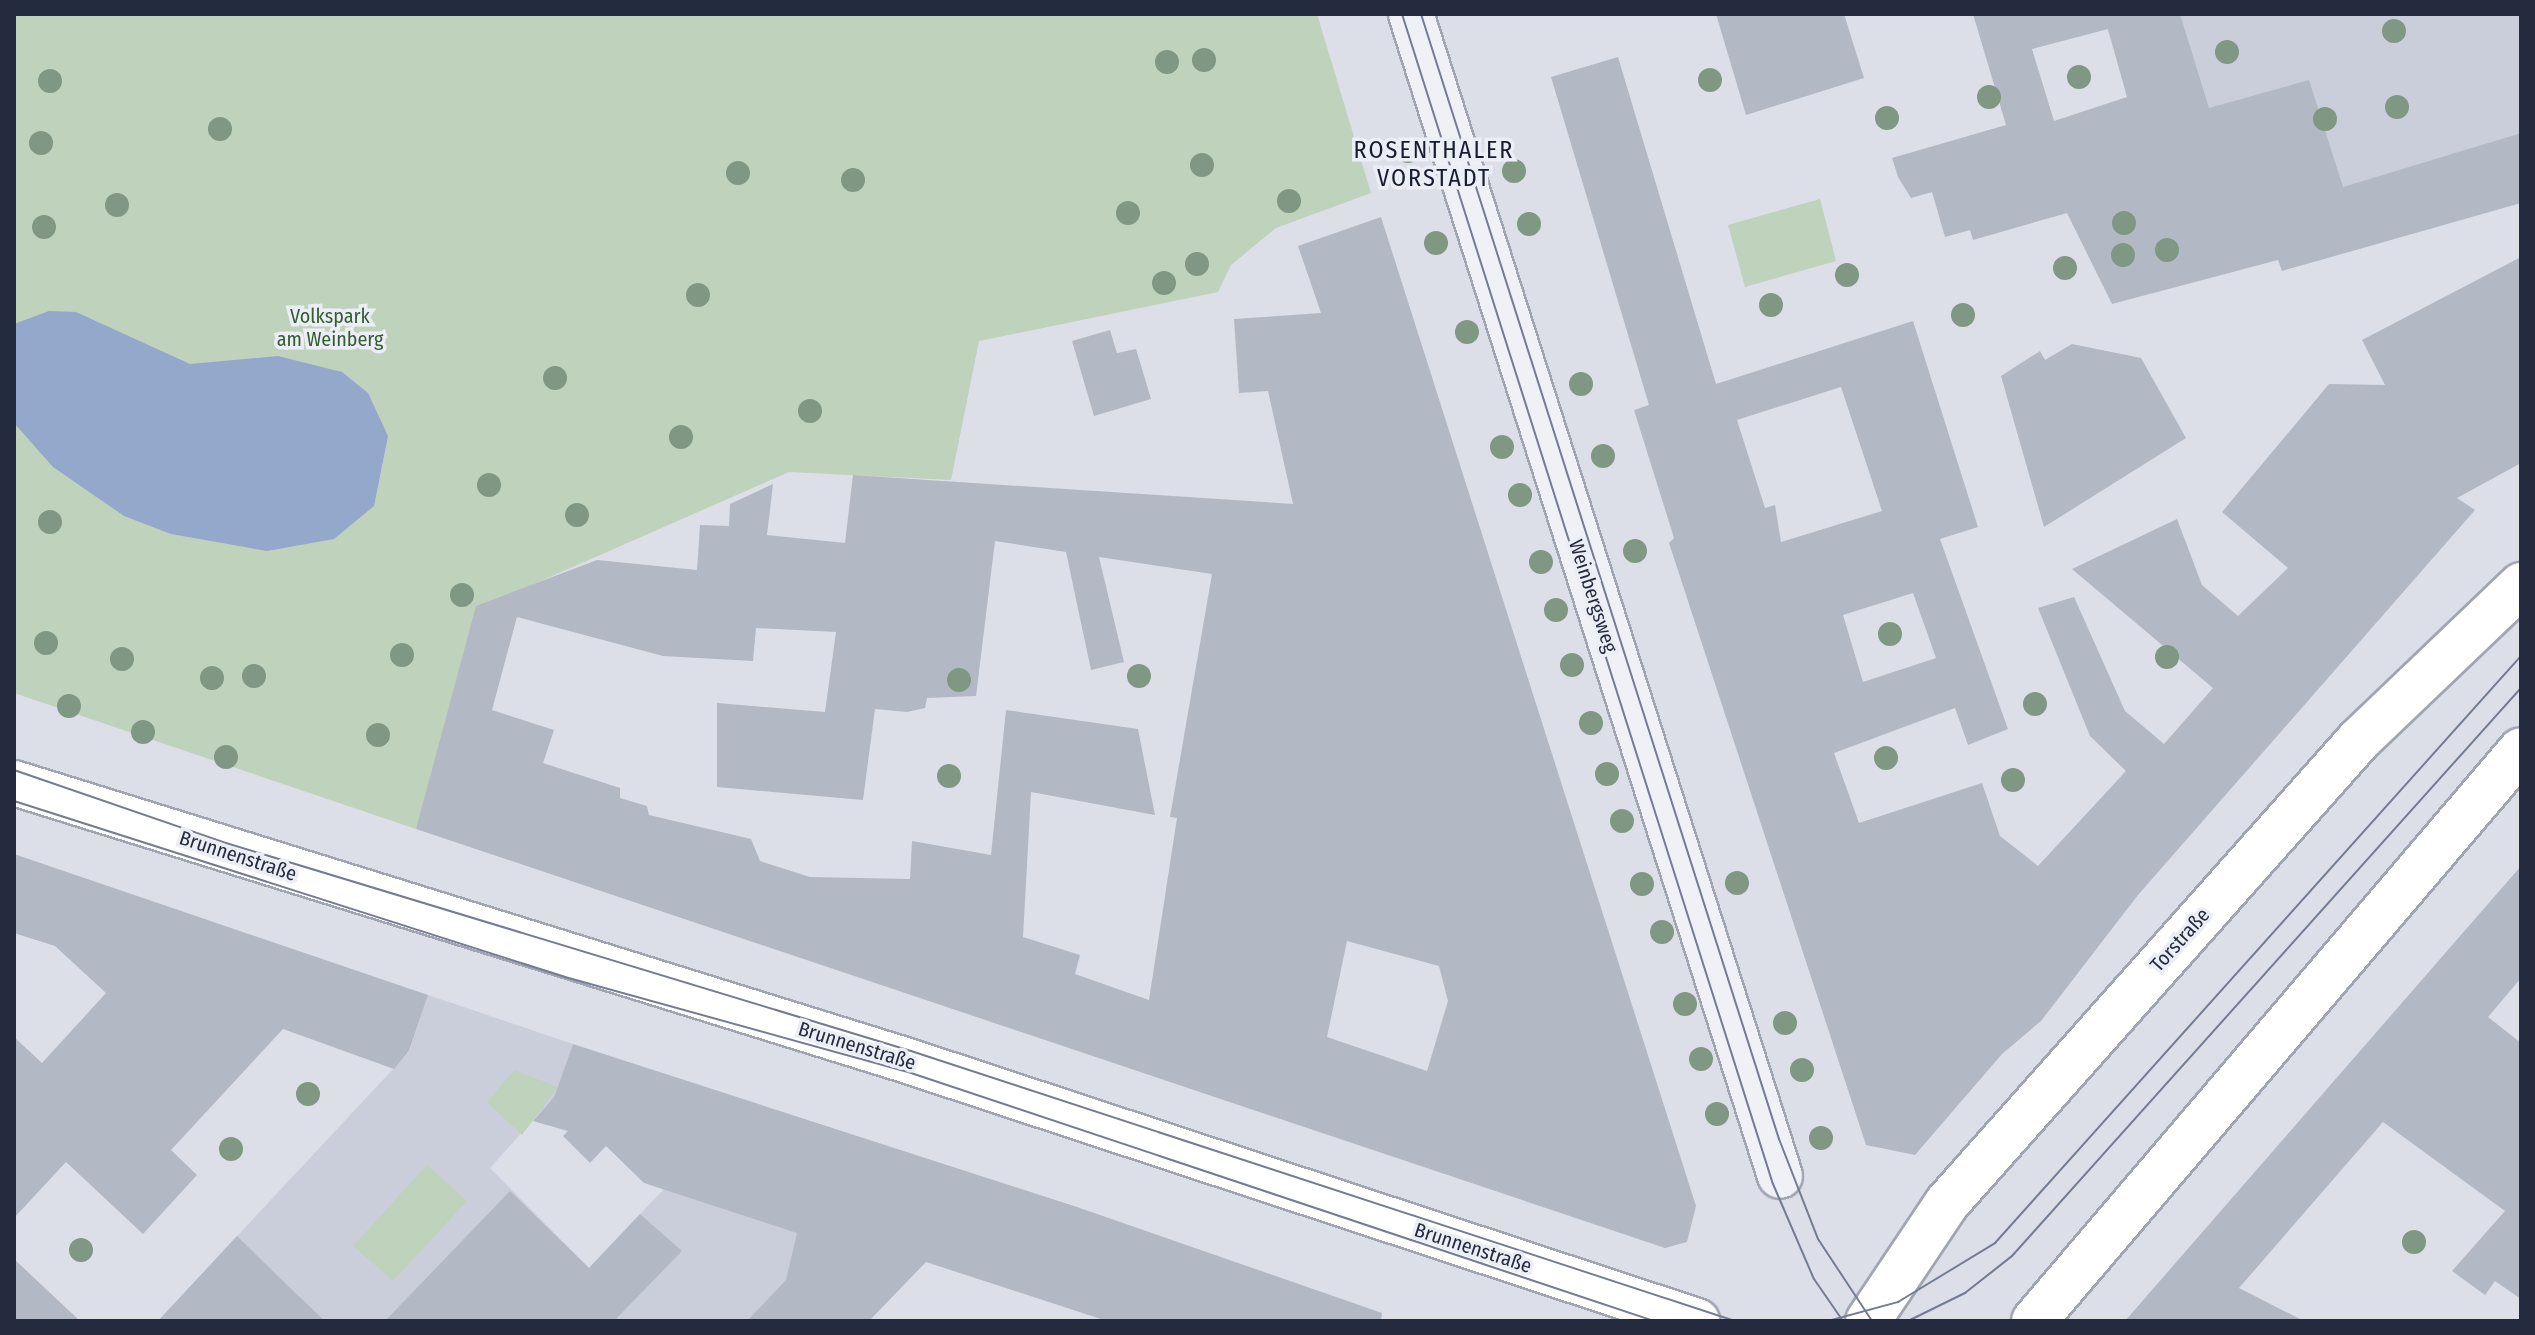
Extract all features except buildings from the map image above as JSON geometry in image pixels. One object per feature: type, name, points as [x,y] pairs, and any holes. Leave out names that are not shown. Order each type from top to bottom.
[{"type":"main road","name":"Torstraße","points":[[1868,1321],[1897,1269],[1967,1180],[2379,719],[2521,585]]},
{"type":"main road","points":[[2034,1321],[2521,750]]},
{"type":"main road","name":"Brunnenstraße","points":[[14,783],[908,1061],[1697,1321]]},
{"type":"street","name":"Weinbergsweg","points":[[1411,14],[1780,1176]]},
{"type":"shaded area","points":[[2103,14],[2521,14],[2521,133],[2171,241]]},
{"type":"shaded area","points":[[428,995],[573,1044],[554,1097],[490,1168],[589,1268],[702,1149],[934,1164],[821,1321],[158,1321],[409,1052]]},
{"type":"green space","name":"Volkspark am Weinberg","points":[[14,14],[1317,14],[1371,193],[1276,228],[1231,265],[1218,292],[979,341],[951,480],[789,472],[525,588],[430,783],[416,829],[14,693]]},
{"type":"green space","points":[[1820,199],[1836,261],[1745,287],[1728,225]]},
{"type":"green space","points":[[514,1070],[558,1087],[522,1135],[487,1102]]},
{"type":"green space","points":[[427,1165],[467,1201],[393,1281],[353,1246]]},
{"type":"water","points":[[49,311],[76,312],[190,364],[278,356],[342,372],[368,393],[388,436],[374,506],[334,539],[267,551],[171,534],[124,516],[53,467],[14,423],[14,324]]},
{"type":"tram line","points":[[1402,14],[1773,1184],[1814,1279],[1843,1321]]},
{"type":"tram line","points":[[1421,14],[1779,1139],[1818,1239],[1872,1321]]},
{"type":"tram line","points":[[1828,1321],[1898,1302],[1995,1243],[2521,656]]},
{"type":"tram line","points":[[1908,1321],[1965,1293],[2012,1256],[2521,688]]},
{"type":"tram line","points":[[14,770],[226,843],[911,1051],[1735,1321]]},
{"type":"tram line","points":[[14,801],[565,977],[905,1071],[1654,1321]]},
{"type":"district","name":"ROSENTHALER VORSTADT","points":[[1434,165]]}]
